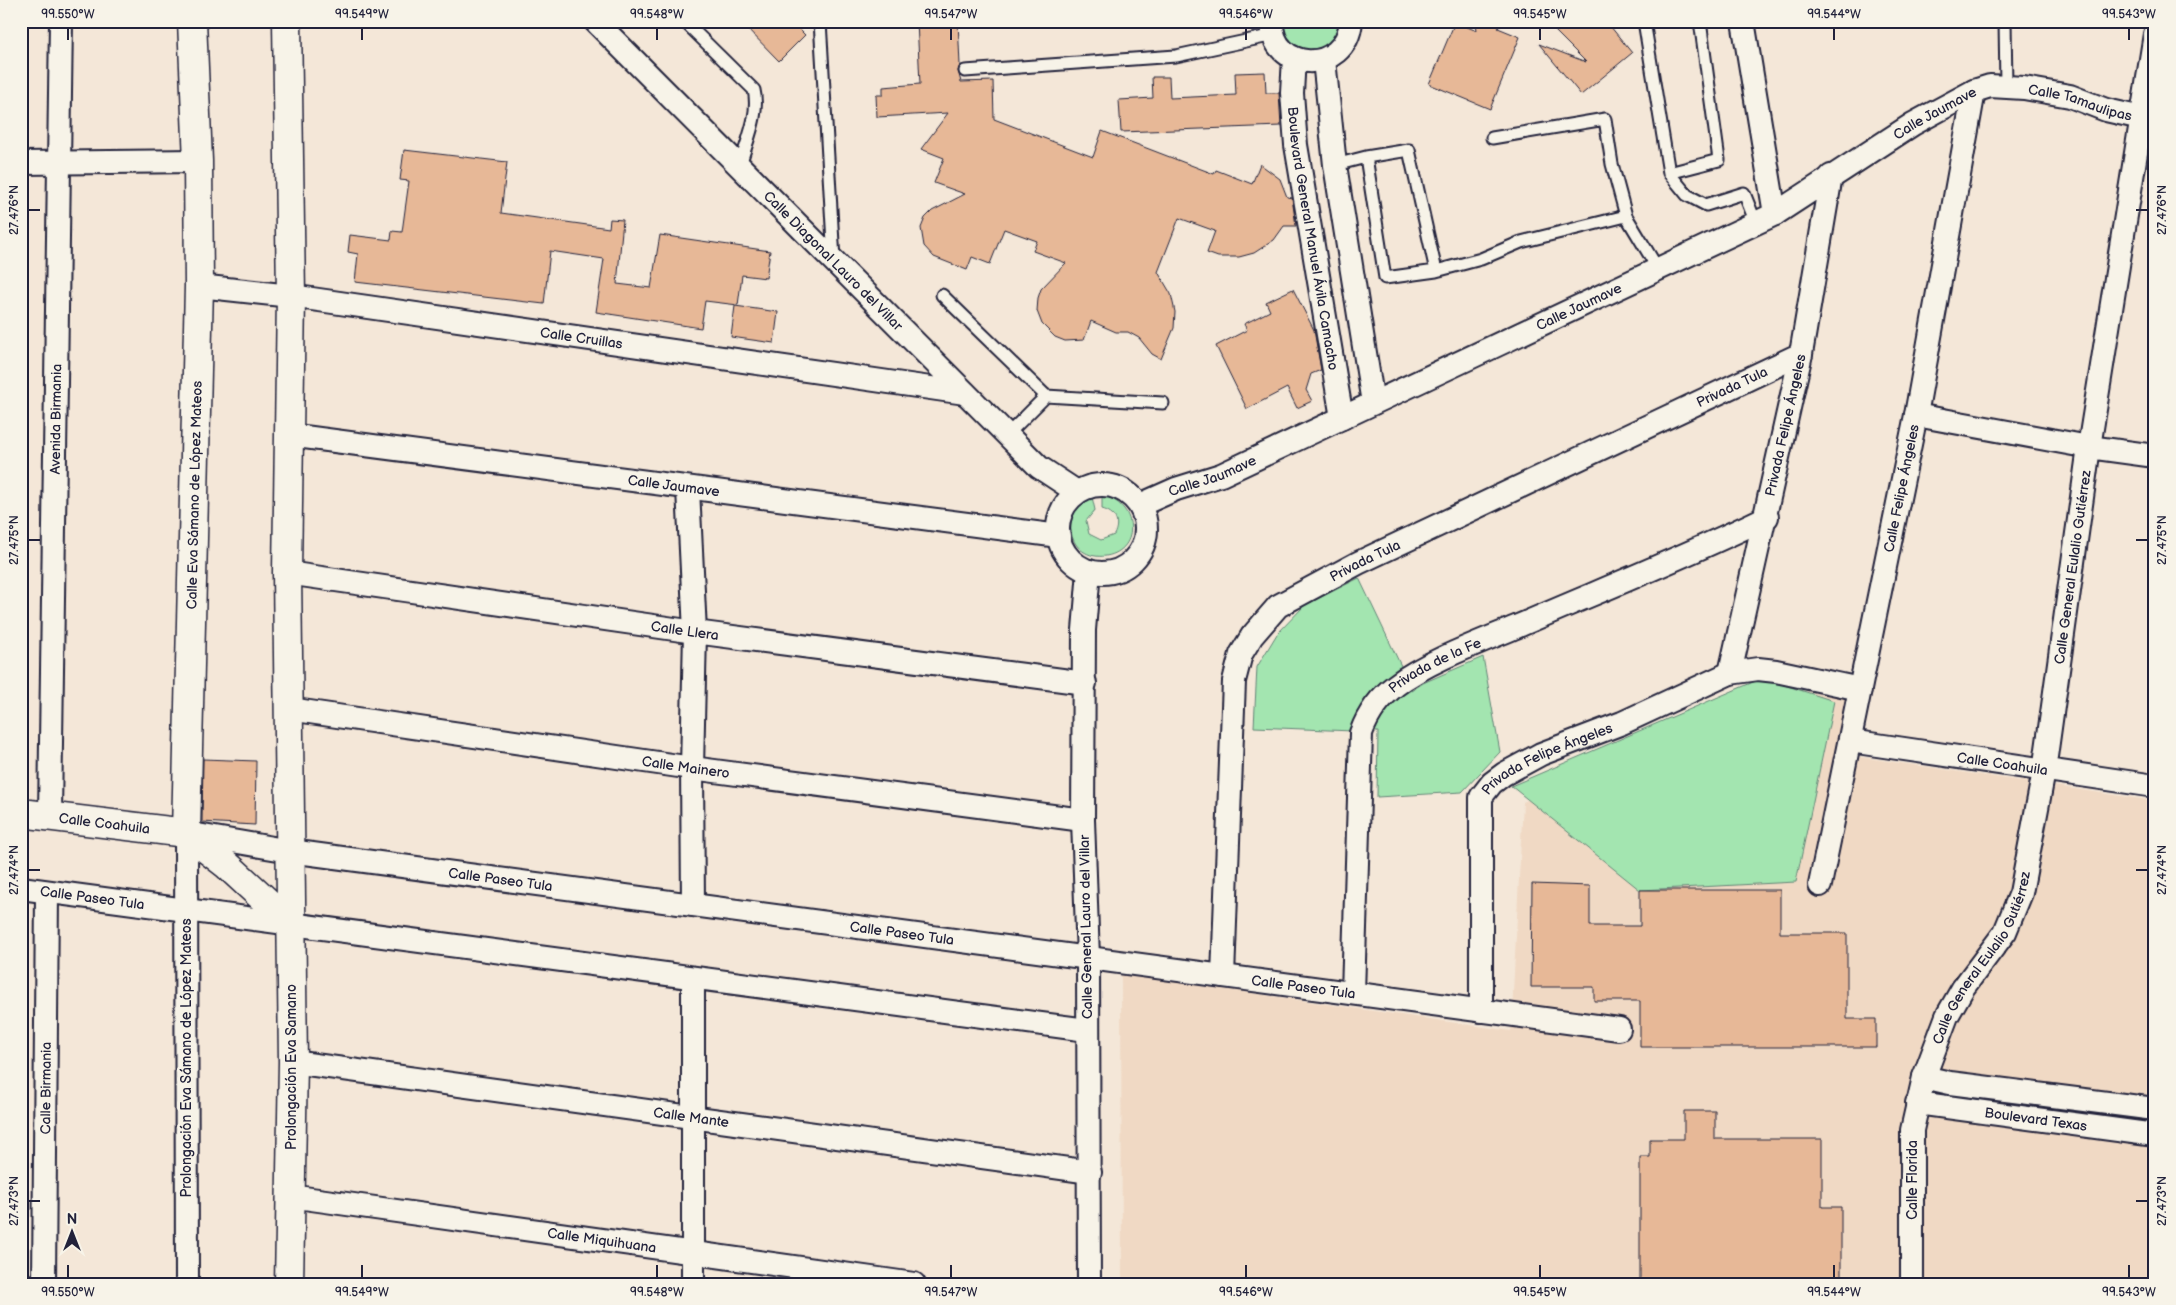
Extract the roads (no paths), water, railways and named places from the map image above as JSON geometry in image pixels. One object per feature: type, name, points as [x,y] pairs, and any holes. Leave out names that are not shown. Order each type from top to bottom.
[{"type":"main road","name":"Calle Eva Sámano de López Mateos","points":[[186,833],[199,286],[198,162],[192,21]]},
{"type":"main road","points":[[287,21],[291,296],[287,573],[290,851]]},
{"type":"main road","name":"Calle Coahuila","points":[[21,813],[50,815],[186,833]]},
{"type":"main road","points":[[186,833],[228,864],[290,923]]},
{"type":"main road","name":"Prolongación Eva Samano","points":[[289,1284],[293,1062],[290,851]]},
{"type":"street","name":"Avenida Birmania","points":[[50,815],[61,21]]},
{"type":"street","name":"Calle Diagonal Lauro del Villar","points":[[596,21],[1039,468],[1076,492]]},
{"type":"street","points":[[1273,28],[1282,48],[1294,58],[1309,62],[1324,60],[1341,49],[1347,40],[1351,21]]},
{"type":"street","points":[[1742,21],[1765,219]]},
{"type":"street","name":"Calle General Eulalio Gutiérrez","points":[[1924,1077],[1947,1016],[1963,988],[2005,932],[2021,893],[2044,771],[2089,447],[2148,120],[2155,34]]},
{"type":"street","name":"Boulevard General Manuel Ávila Camacho","points":[[1294,58],[1292,93],[1296,145],[1342,418]]},
{"type":"street","points":[[1324,60],[1335,165],[1373,403]]},
{"type":"street","name":"Calle Jaumave","points":[[1140,505],[1176,489],[1220,475],[1765,219],[1913,124],[1974,91],[1990,86],[2006,86]]},
{"type":"street","name":"Calle Tamaulipas","points":[[2006,86],[2070,96],[2106,110],[2148,120]]},
{"type":"street","name":"Calle Felipe Ángeles","points":[[1820,885],[1916,415],[1974,91]]},
{"type":"street","points":[[21,164],[198,162]]},
{"type":"street","name":"Privada Felipe Ángeles","points":[[1730,673],[1767,517],[1801,354],[1831,176]]},
{"type":"street","name":"Calle Cruillas","points":[[199,286],[291,296],[965,392]]},
{"type":"street","name":"Privada Tula","points":[[1223,976],[1234,681],[1241,654],[1264,621],[1278,606],[1358,563],[1801,354]]},
{"type":"street","points":[[1916,415],[2089,447],[2155,456]]},
{"type":"street","name":"Calle Jaumave","points":[[289,435],[688,489],[1059,536]]},
{"type":"street","points":[[1092,486],[1115,487],[1126,491],[1140,505],[1146,519],[1147,530],[1140,552],[1124,568],[1101,573],[1090,571],[1070,560],[1063,550],[1059,536],[1060,516],[1064,506],[1076,492],[1092,486]]},
{"type":"street","points":[[688,489],[695,632],[692,768],[693,905]]},
{"type":"street","name":"Privada de la Fe","points":[[1353,993],[1361,733],[1368,715],[1381,700],[1396,685],[1450,656],[1767,517]]},
{"type":"street","name":"Calle General Lauro del Villar","points":[[1089,1284],[1088,958],[1083,820],[1084,630],[1090,571]]},
{"type":"street","name":"Calle Llera","points":[[287,573],[695,632],[1085,683]]},
{"type":"street","name":"Privada Felipe Ángeles","points":[[1481,1011],[1481,797],[1492,783],[1541,754],[1622,723],[1730,673],[1758,669],[1776,671],[1860,689]]},
{"type":"street","name":"Calle Mainero","points":[[289,709],[692,768],[1083,820]]},
{"type":"street","name":"Calle Coahuila","points":[[1850,741],[2155,786]]},
{"type":"street","name":"Calle Paseo Tula","points":[[186,833],[290,851],[1619,1029]]},
{"type":"street","name":"Prolongación Eva Sámano de López Mateos","points":[[186,833],[187,1284]]},
{"type":"street","name":"Calle Paseo Tula","points":[[21,888],[1087,1030]]},
{"type":"street","name":"Calle Birmania","points":[[44,1284],[47,892]]},
{"type":"street","points":[[693,978],[693,1284]]},
{"type":"street","name":"Calle Mante","points":[[293,1062],[1090,1172]]},
{"type":"street","name":"Calle Florida","points":[[1912,1284],[1912,1130],[1924,1077]]},
{"type":"street","name":"Boulevard Texas","points":[[1924,1077],[1950,1083],[2155,1109]]},
{"type":"street","name":"Boulevard Texas","points":[[1917,1103],[2155,1135]]},
{"type":"street","name":"Calle Miquihuana","points":[[290,1196],[914,1284]]},
{"type":"lane","points":[[684,21],[754,90],[756,100],[754,118],[740,166]]},
{"type":"lane","points":[[820,21],[834,262]]},
{"type":"lane","points":[[1644,21],[1669,173],[1688,195],[1706,205],[1744,193],[1765,219]]},
{"type":"lane","points":[[1669,173],[1719,160],[1700,21]]},
{"type":"lane","points":[[2005,21],[2006,86]]},
{"type":"lane","points":[[965,71],[1176,56],[1273,28]]},
{"type":"lane","points":[[1492,138],[1605,119],[1612,164],[1626,216],[1658,269]]},
{"type":"lane","points":[[1335,165],[1366,157],[1409,150],[1436,271]]},
{"type":"lane","points":[[1366,157],[1385,278],[1436,271],[1481,258],[1521,242],[1626,216]]},
{"type":"lane","points":[[942,295],[1046,396],[1162,403]]},
{"type":"lane","points":[[1007,435],[1046,396]]}]
